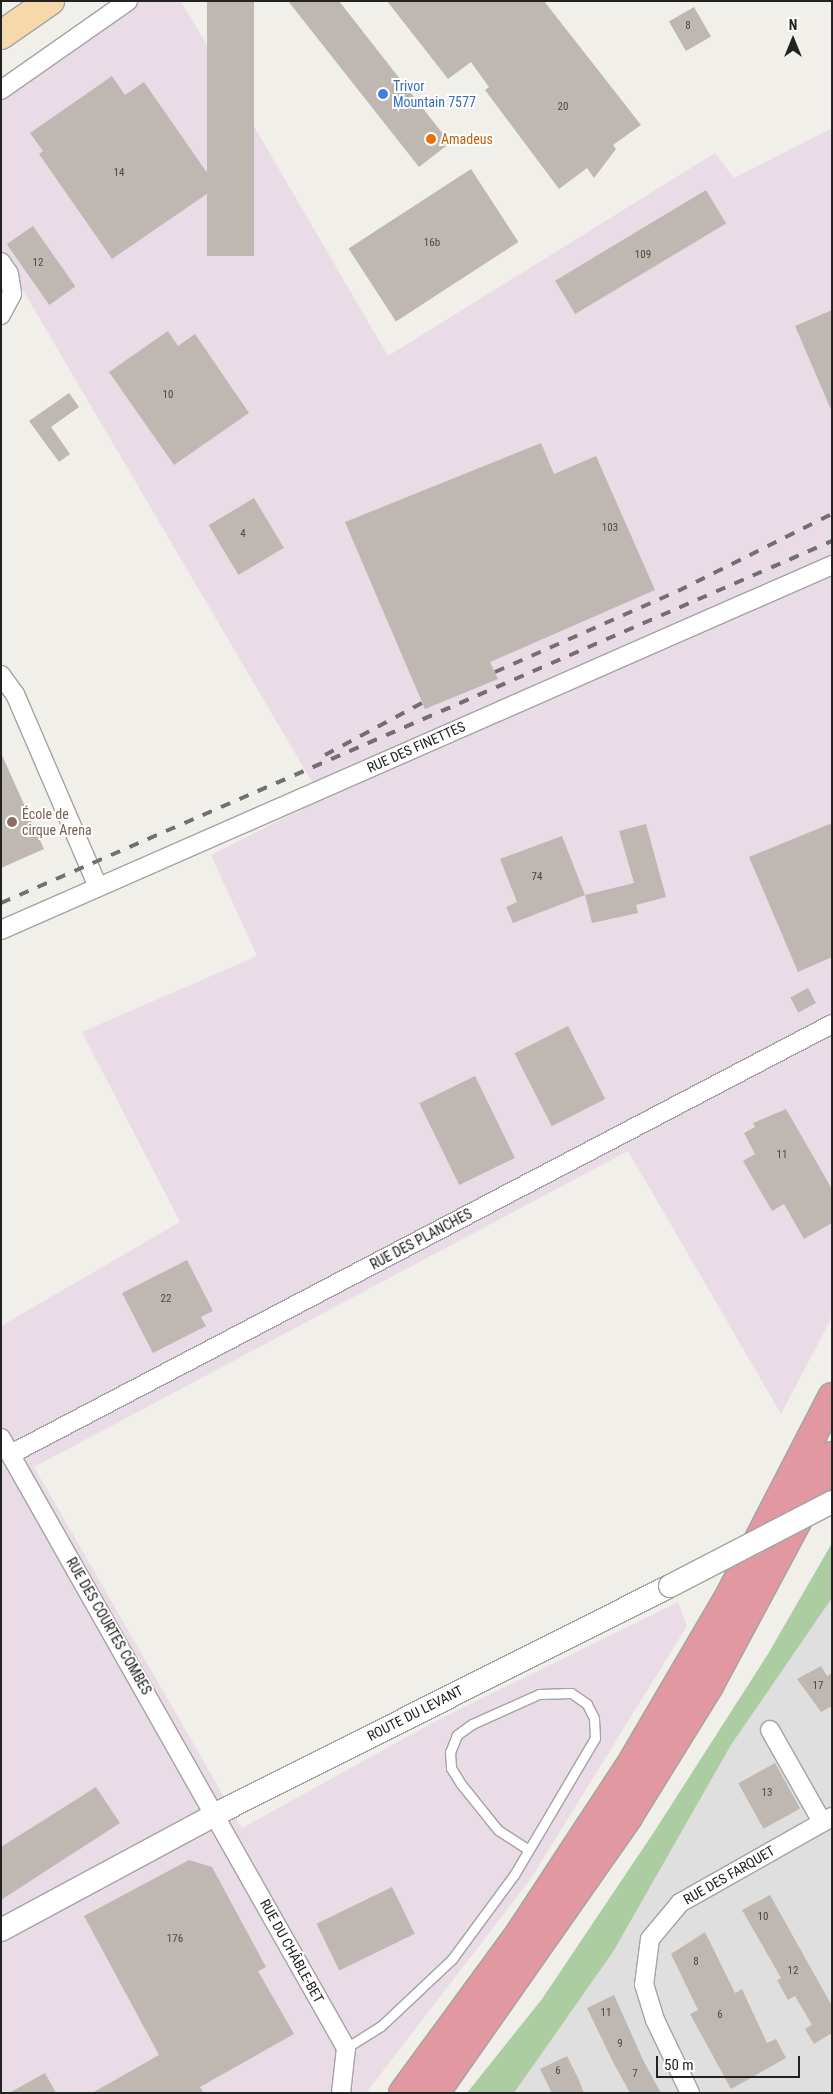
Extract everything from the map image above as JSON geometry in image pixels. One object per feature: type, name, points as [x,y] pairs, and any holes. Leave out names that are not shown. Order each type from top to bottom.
[{"type":"highway","points":[[403,2093],[537,1908],[645,1742],[758,1544],[832,1398]]},
{"type":"highway","points":[[435,2093],[628,1817],[710,1684],[832,1456]]},
{"type":"main road","points":[[1,35],[50,1]]},
{"type":"street","points":[[1,90],[128,1]]},
{"type":"street","points":[[1,262],[9,274],[12,294],[1,315]]},
{"type":"street","name":"RUE DES FINETTES","points":[[1,930],[832,565]]},
{"type":"street","points":[[1,675],[15,694],[98,886]]},
{"type":"street","name":"RUE DES PLANCHES","points":[[10,1454],[832,1024]]},
{"type":"street","name":"RUE DES COURTES COMBES","points":[[1,1438],[216,1814]]},
{"type":"street","name":"ROUTE DU LEVANT","points":[[1,1930],[216,1814],[670,1586],[832,1502]]},
{"type":"street","points":[[770,1730],[827,1819]]},
{"type":"street","name":"RUE DU CHÂBLE-BET","points":[[216,1814],[346,2048]]},
{"type":"street","name":"RUE DES FARQUET","points":[[690,2093],[646,1992],[643,1968],[650,1939],[680,1903],[827,1819]]},
{"type":"street","points":[[341,2093],[346,2048]]},
{"type":"lane","points":[[346,2048],[381,2026],[452,1959],[514,1875],[595,1738],[594,1718],[587,1704],[571,1692],[539,1694],[472,1724],[457,1735],[450,1752],[451,1768],[498,1830],[528,1849]]},
{"type":"shaded area","points":[[140,1],[181,1],[388,356],[715,153],[734,178],[832,128],[832,1317],[781,1414],[628,1151],[34,1467],[242,1828],[434,1722],[678,1602],[687,1626],[530,1880],[366,2093],[1,2093],[1,1326],[180,1222],[82,1032],[257,956],[211,855],[322,799],[1,253],[1,97]]},
{"type":"shaded area","points":[[832,1598],[832,2093],[514,2093],[613,1952],[731,1745]]},
{"type":"green space","points":[[832,1543],[832,1598],[731,1745],[613,1952],[514,2093],[467,2093],[542,1999],[654,1832],[768,1654]]},
{"type":"building","points":[[207,1],[254,1],[254,256],[207,256]]},
{"type":"building","points":[[288,1],[339,1],[450,143],[419,167]]},
{"type":"building","points":[[387,1],[544,1],[641,125],[613,145],[616,149],[594,178],[587,168],[559,189],[485,90],[489,87],[471,62],[448,79]]},
{"type":"building","points":[[694,7],[711,36],[686,51],[669,22]]},
{"type":"building","points":[[112,76],[125,95],[144,82],[217,187],[112,259],[39,154],[43,151],[30,133]]},
{"type":"building","points":[[471,169],[518,242],[396,321],[349,249]]},
{"type":"building","points":[[706,190],[726,223],[575,314],[555,281]]},
{"type":"building","points":[[33,226],[75,287],[49,305],[7,244]]},
{"type":"building","points":[[832,310],[832,412],[795,326]]},
{"type":"building","points":[[168,331],[178,346],[195,334],[249,413],[174,465],[109,372]]},
{"type":"building","points":[[69,393],[79,407],[51,427],[70,454],[59,462],[29,421]]},
{"type":"building","points":[[541,443],[554,474],[596,456],[655,590],[490,662],[498,679],[425,709],[345,522]]},
{"type":"building","points":[[254,498],[284,548],[238,575],[209,525]]},
{"type":"building","points":[[1,753],[44,849],[1,868]]},
{"type":"building","points":[[832,823],[832,957],[798,972],[749,857]]},
{"type":"building","points":[[646,824],[666,897],[636,905],[638,913],[592,923],[585,895],[634,883],[619,831]]},
{"type":"building","points":[[562,836],[585,895],[513,923],[506,907],[517,902],[500,859]]},
{"type":"building","points":[[808,988],[816,1003],[798,1012],[790,997]]},
{"type":"building","points":[[568,1026],[605,1099],[552,1126],[515,1053]]},
{"type":"building","points":[[475,1076],[515,1158],[459,1185],[419,1103]]},
{"type":"building","points":[[786,1109],[832,1189],[832,1223],[804,1239],[784,1204],[772,1211],[743,1161],[755,1154],[744,1133],[755,1127],[753,1123]]},
{"type":"building","points":[[187,1260],[213,1311],[201,1317],[206,1326],[153,1353],[122,1293]]},
{"type":"building","points":[[821,1666],[827,1676],[832,1673],[832,1706],[821,1712],[797,1679]]},
{"type":"building","points":[[775,1763],[800,1808],[763,1829],[738,1783]]},
{"type":"building","points":[[96,1787],[120,1823],[1,1900],[1,1847]]},
{"type":"building","points":[[189,1860],[212,1867],[266,1967],[258,1971],[294,2034],[200,2087],[204,2093],[92,2093],[159,2055],[84,1916]]},
{"type":"building","points":[[392,1887],[415,1934],[339,1971],[317,1924]]},
{"type":"building","points":[[770,1895],[832,2006],[832,2033],[814,2044],[805,2029],[812,2025],[795,1996],[788,2000],[777,1980],[781,1978],[742,1910]]},
{"type":"building","points":[[705,1932],[735,1993],[742,1989],[767,2043],[776,2039],[786,2058],[731,2089],[690,2014],[698,2010],[671,1954]]},
{"type":"building","points":[[614,1995],[644,2062],[661,2093],[630,2093],[587,2008]]},
{"type":"building","points":[[567,2056],[584,2093],[552,2093],[540,2069]]},
{"type":"building","points":[[45,2073],[56,2093],[9,2093]]},
{"type":"railway","points":[[495,672],[678,591],[832,514]]},
{"type":"railway","points":[[1,903],[832,541]]},
{"type":"railway","points":[[325,755],[422,703]]},
{"type":"place","name":"Trivor Mountain 7577","points":[[383,94]]},
{"type":"place","name":"Amadeus","points":[[431,139]]},
{"type":"place","name":"École de cirque Arena","points":[[12,822]]}]
